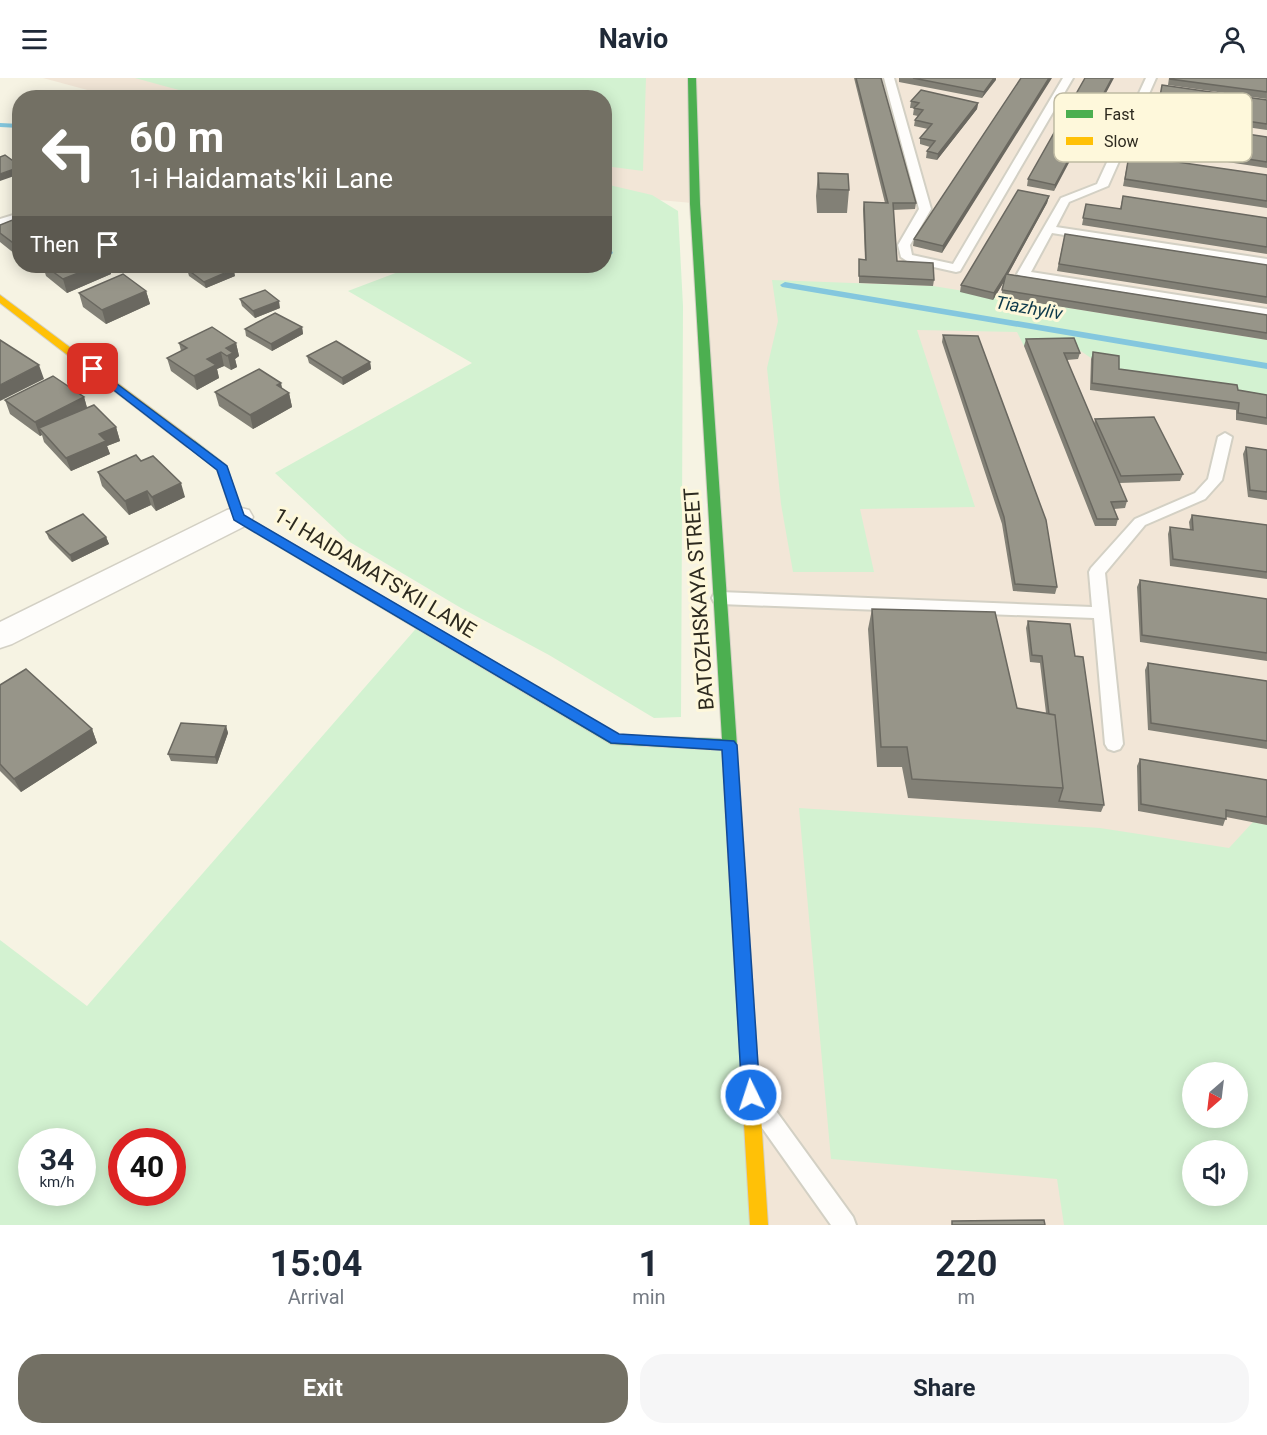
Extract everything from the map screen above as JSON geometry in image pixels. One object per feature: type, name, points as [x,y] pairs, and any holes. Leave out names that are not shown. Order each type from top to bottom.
[{"type":"street","name":"BATOZHSKAYA STREET","points":[[692,78],[695,204],[759,1225]]},
{"type":"street","points":[[0,298],[222,468],[238,517],[0,636]]},
{"type":"street","name":"1-I HAIDAMATS'KII LANE","points":[[238,517],[616,740],[729,745]]},
{"type":"lane","points":[[889,78],[925,209],[904,245],[907,257],[956,268],[1009,188],[1054,104]]},
{"type":"lane","points":[[1060,93],[1068,78]]},
{"type":"lane","points":[[1144,93],[1151,78]]},
{"type":"lane","points":[[1113,162],[1102,186],[1060,199],[1048,229],[1023,274],[1267,313]]},
{"type":"lane","points":[[1048,229],[1267,263]]},
{"type":"lane","points":[[1114,744],[1097,572],[1140,522],[1200,496],[1215,480],[1225,437]]},
{"type":"lane","points":[[720,598],[1101,613]]},
{"type":"lane","points":[[751,1095],[845,1225]]},
{"type":"shaded area","points":[[43,78],[1267,78],[1267,1225],[759,1225],[692,203],[612,196],[612,90],[87,90]]},
{"type":"green space","points":[[135,78],[646,78],[643,171],[612,167],[612,90],[179,90]]},
{"type":"green space","points":[[612,186],[652,195],[678,211],[683,306],[681,717],[654,718],[549,655],[461,608],[348,541],[275,473],[472,363],[348,291],[396,273],[612,273]]},
{"type":"green space","points":[[772,280],[933,286],[1267,340],[1267,402],[1117,376],[1072,345],[1024,346],[1017,332],[917,330],[975,507],[860,509],[874,572],[793,572],[781,504],[767,368],[778,321]]},
{"type":"green space","points":[[420,624],[616,739],[729,745],[758,1225],[0,1225],[0,940],[87,1006]]},
{"type":"green space","points":[[799,808],[1100,828],[1229,848],[1253,822],[1267,825],[1267,1225],[1064,1225],[1057,1179],[831,1159]]},
{"type":"building","points":[[856,78],[881,78],[916,203],[893,203],[897,261],[933,263],[934,280],[859,276],[859,259],[866,260],[864,202],[888,203]]},
{"type":"building","points":[[913,78],[994,78],[984,92]]},
{"type":"building","points":[[1021,78],[1049,78],[943,246],[914,239]]},
{"type":"building","points":[[1085,78],[1112,78],[1104,93],[1077,93]]},
{"type":"building","points":[[1267,78],[1267,92],[1170,79]]},
{"type":"building","points":[[1162,85],[1218,93],[1161,93]]},
{"type":"building","points":[[921,90],[978,103],[938,154],[927,151],[935,141],[920,138],[932,124],[915,120],[923,110],[914,108],[919,103],[911,101]]},
{"type":"building","points":[[1252,98],[1267,100],[1267,124],[1252,122]]},
{"type":"building","points":[[1054,133],[1054,162],[1067,162],[1055,185],[1028,179]]},
{"type":"building","points":[[1252,135],[1267,137],[1267,162],[1252,160]]},
{"type":"building","points":[[5,155],[12,160],[12,170],[0,174],[0,157]]},
{"type":"building","points":[[1128,162],[1177,162],[1267,175],[1267,201],[1125,179]]},
{"type":"building","points":[[818,173],[848,174],[849,190],[819,189]]},
{"type":"building","points":[[1018,190],[1049,196],[994,293],[961,285]]},
{"type":"building","points":[[1123,196],[1267,218],[1267,247],[1083,218],[1086,204],[1121,209]]},
{"type":"building","points":[[12,220],[12,242],[0,233],[0,225]]},
{"type":"building","points":[[1065,234],[1267,265],[1267,297],[1059,264]]},
{"type":"building","points":[[55,273],[78,273],[63,279]]},
{"type":"building","points":[[192,273],[225,273],[204,282]]},
{"type":"building","points":[[123,274],[146,291],[102,310],[79,293]]},
{"type":"building","points":[[1006,274],[1267,315],[1267,333],[1002,290]]},
{"type":"building","points":[[265,290],[279,301],[253,311],[240,299]]},
{"type":"building","points":[[275,313],[302,327],[271,344],[245,329]]},
{"type":"building","points":[[212,327],[236,343],[226,348],[233,353],[227,356],[221,352],[207,359],[216,365],[194,376],[167,358],[187,348],[179,343]]},
{"type":"building","points":[[943,335],[978,336],[1046,520],[1057,587],[1015,584],[1004,517]]},
{"type":"building","points":[[1074,338],[1080,353],[1064,353],[1127,501],[1111,502],[1118,519],[1097,519],[1026,339]]},
{"type":"building","points":[[0,340],[39,365],[0,385]]},
{"type":"building","points":[[336,341],[370,362],[342,378],[307,356]]},
{"type":"building","points":[[1093,352],[1119,356],[1119,369],[1237,385],[1238,390],[1267,395],[1267,418],[1238,413],[1239,403],[1092,383]]},
{"type":"building","points":[[259,369],[281,383],[277,385],[289,393],[250,415],[215,392]]},
{"type":"building","points":[[53,376],[84,397],[35,422],[5,400]]},
{"type":"building","points":[[94,405],[116,427],[99,434],[106,441],[66,458],[39,428]]},
{"type":"building","points":[[1154,417],[1183,474],[1121,476],[1095,419]]},
{"type":"building","points":[[1246,447],[1267,450],[1267,492],[1250,490]]},
{"type":"building","points":[[136,455],[141,461],[153,456],[181,483],[152,497],[147,491],[125,501],[98,472]]},
{"type":"building","points":[[83,514],[106,537],[70,555],[46,532]]},
{"type":"building","points":[[1192,515],[1267,525],[1267,572],[1173,559],[1170,527],[1193,530]]},
{"type":"building","points":[[1140,580],[1267,599],[1267,653],[1142,635]]},
{"type":"building","points":[[872,609],[995,612],[1017,708],[1055,715],[1063,788],[912,779],[907,747],[881,747]]},
{"type":"building","points":[[1028,621],[1070,624],[1075,656],[1083,657],[1104,805],[1059,801],[1063,788],[1055,715],[1049,714],[1042,656],[1032,655]]},
{"type":"building","points":[[1148,663],[1267,681],[1267,741],[1151,723]]},
{"type":"building","points":[[26,669],[92,729],[14,779],[0,764],[0,685]]},
{"type":"building","points":[[181,723],[226,726],[215,757],[168,754]]},
{"type":"building","points":[[1140,759],[1267,780],[1267,817],[1226,810],[1226,819],[1141,804]]},
{"type":"building","points":[[1044,1220],[1045,1225],[952,1225],[952,1221]]},
{"type":"waterway","name":"Tiazhyliv","points":[[0,125],[12,126]]},
{"type":"waterway","name":"Tiazhyliv","points":[[785,285],[1267,366]]},
{"type":"traffic: fast","points":[[692,78],[695,204],[734,820]]},
{"type":"traffic: fast","points":[[191,444],[222,468],[238,517],[616,740],[729,745]]},
{"type":"traffic: slow","points":[[0,298],[191,444]]},
{"type":"traffic: slow","points":[[734,820],[759,1225]]},
{"type":"route","points":[[93,369],[222,468],[238,517],[616,740],[729,745],[751,1095]]}]
